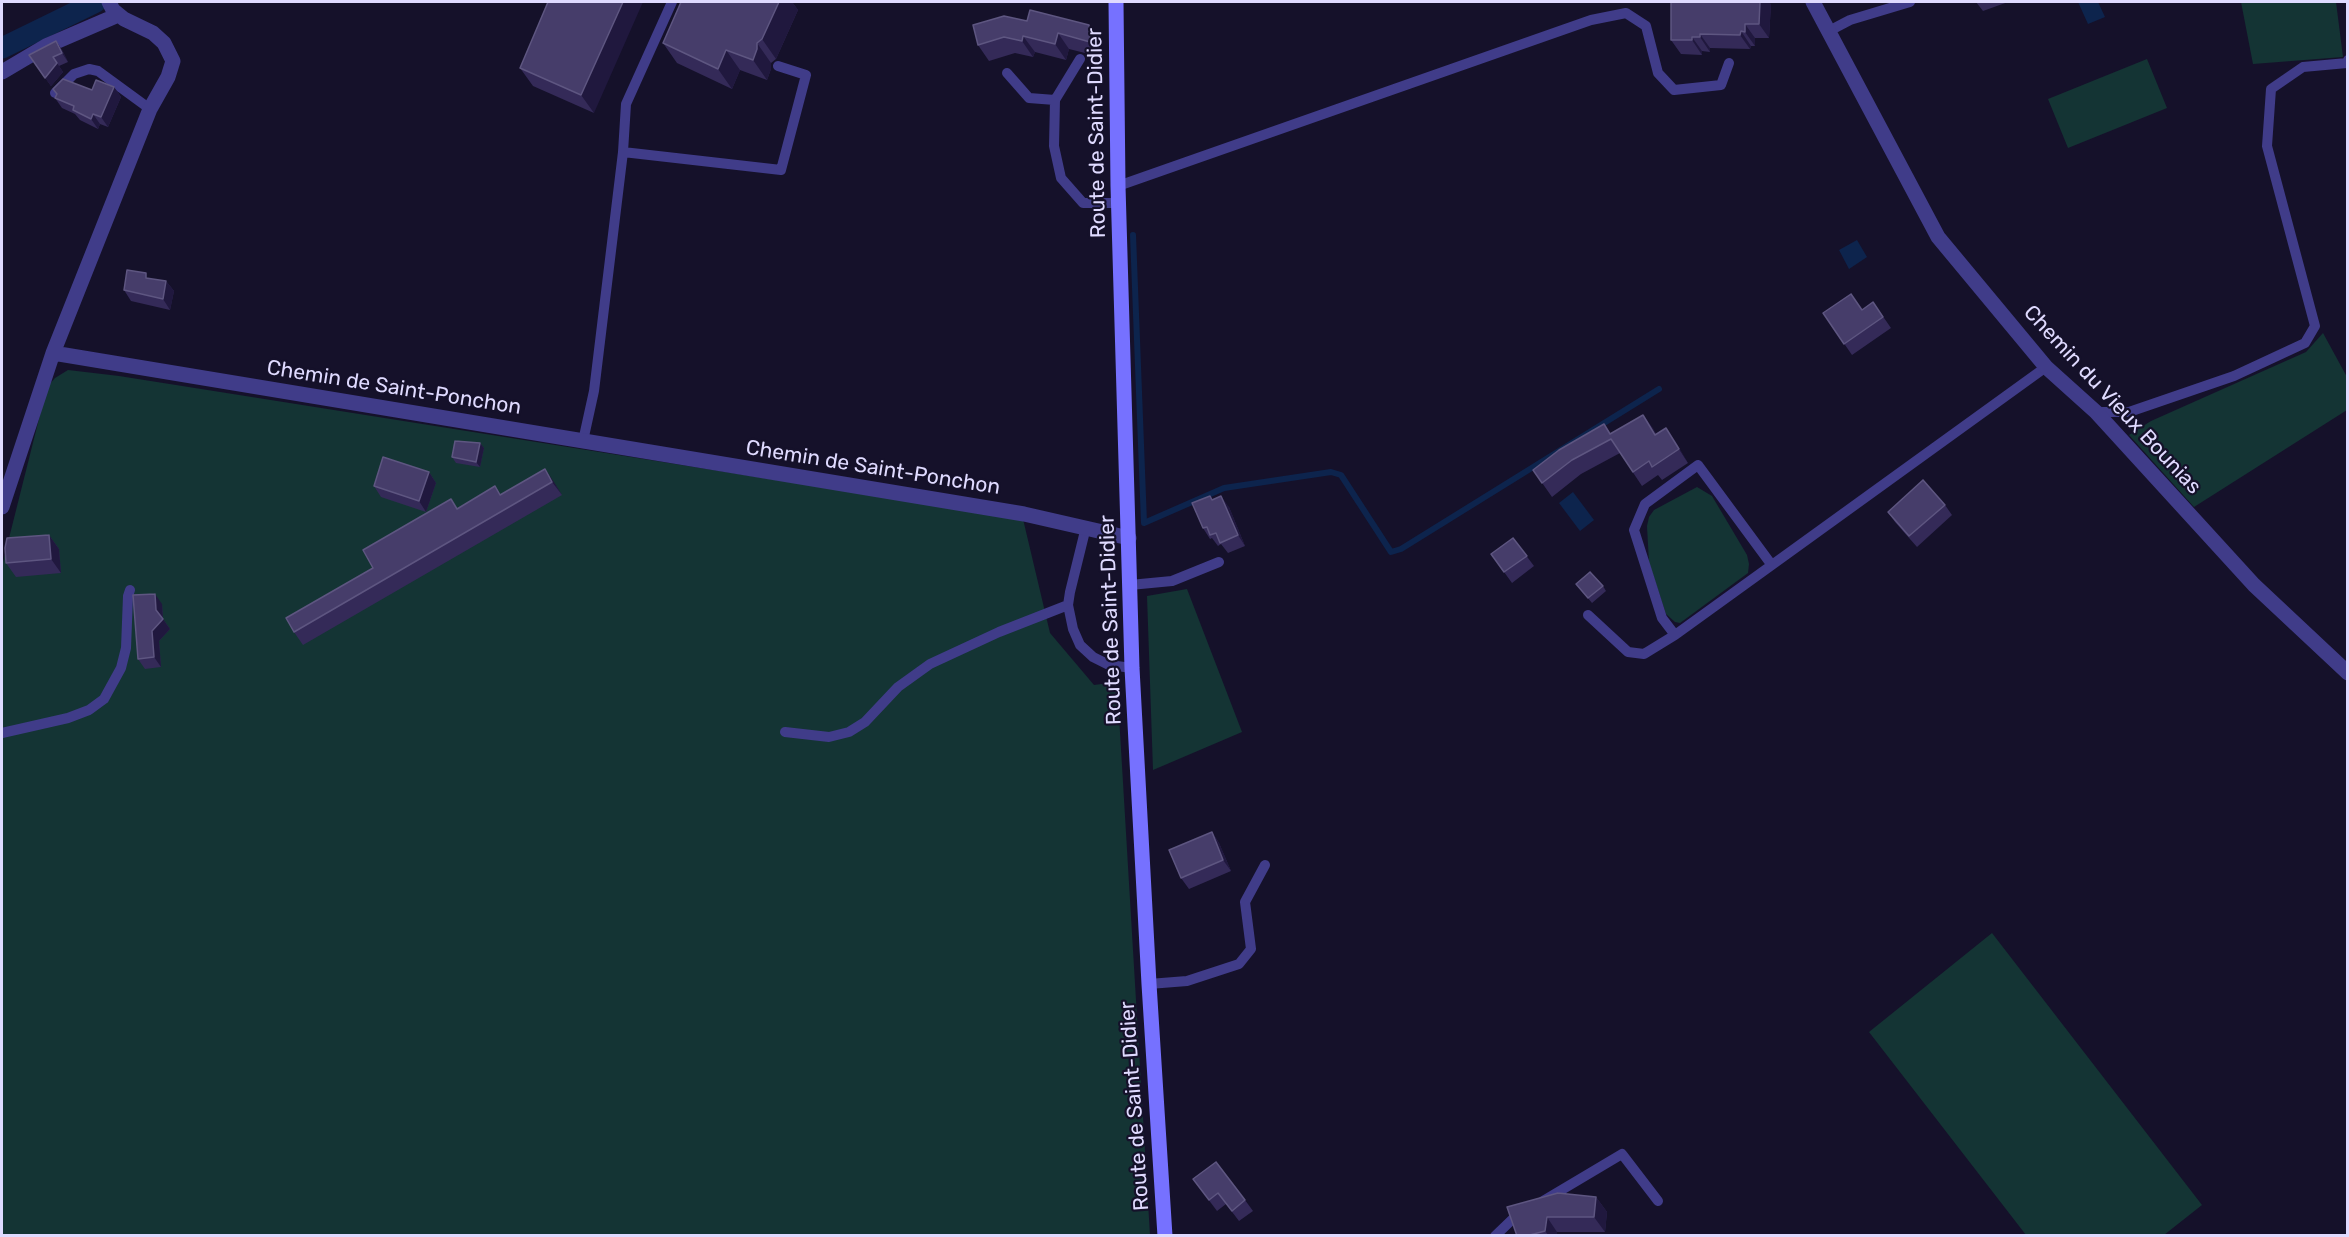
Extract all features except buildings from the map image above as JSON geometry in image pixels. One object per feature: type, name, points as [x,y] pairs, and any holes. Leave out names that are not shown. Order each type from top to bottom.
[{"type":"main road","name":"Route de Saint-Didier","points":[[1116,2],[1118,186],[1132,668],[1165,1236]]},
{"type":"street","name":"Chemin du Vieux Bounias","points":[[1813,2],[1938,237],[2046,367],[2096,412],[2254,585],[2348,673]]},
{"type":"street","points":[[2,72],[113,9],[153,33],[170,53],[173,61],[168,77],[150,109],[53,353],[3,497]]},
{"type":"street","name":"Chemin de Saint-Ponchon","points":[[53,353],[1024,514],[1129,538]]},
{"type":"lane","points":[[583,441],[594,391],[623,152],[626,104],[672,2]]},
{"type":"lane","points":[[1829,31],[1850,20],[1910,2]]},
{"type":"lane","points":[[1118,186],[1591,20],[1626,13],[1646,26],[1658,73],[1674,90],[1721,85],[1729,63]]},
{"type":"lane","points":[[1080,59],[1055,100],[1054,146],[1061,178],[1083,203],[1119,203]]},
{"type":"lane","points":[[2096,412],[2129,412],[2234,376],[2305,343],[2315,326],[2267,146],[2271,89],[2303,67],[2347,63],[2348,60]]},
{"type":"lane","points":[[623,152],[781,170],[806,75],[778,66]]},
{"type":"lane","points":[[55,93],[74,74],[89,69],[98,71],[150,109]]},
{"type":"lane","points":[[1007,73],[1029,98],[1055,100]]},
{"type":"lane","points":[[1588,615],[1628,652],[1644,654],[1675,635],[2046,367]]},
{"type":"lane","points":[[1675,635],[1662,618],[1634,531],[1645,504],[1698,465],[1771,564]]},
{"type":"lane","points":[[1086,527],[1068,604],[1073,629],[1080,645],[1093,657],[1109,665],[1132,668]]},
{"type":"lane","points":[[1130,585],[1172,581],[1219,562]]},
{"type":"lane","points":[[2,733],[68,718],[90,710],[104,699],[121,669],[126,648],[130,590]]},
{"type":"lane","points":[[785,732],[829,737],[849,732],[865,722],[898,687],[930,664],[999,632],[1068,604]]},
{"type":"lane","points":[[1149,984],[1187,981],[1239,964],[1251,949],[1245,902],[1265,865]]},
{"type":"lane","points":[[1495,1236],[1516,1213],[1550,1198],[1622,1154],[1658,1202]]},
{"type":"green space","points":[[2241,2],[2336,2],[2343,57],[2253,64]]},
{"type":"green space","points":[[2147,59],[2167,108],[2068,148],[2048,99]]},
{"type":"green space","points":[[2323,333],[2347,377],[2347,410],[2194,507],[2129,435],[2151,421],[2306,352]]},
{"type":"green space","points":[[68,370],[119,376],[1023,519],[1050,633],[1094,685],[1117,682],[1150,1235],[2,1236],[2,566],[47,387],[55,378]]},
{"type":"green space","points":[[1697,487],[1712,496],[1747,555],[1748,573],[1680,623],[1675,622],[1666,614],[1649,563],[1647,526],[1654,510]]},
{"type":"green space","points":[[1187,589],[1242,732],[1153,770],[1147,596]]},
{"type":"green space","points":[[1992,933],[2202,1205],[2164,1235],[2026,1235],[1869,1032]]},
{"type":"water","points":[[2078,2],[2098,2],[2105,17],[2088,24]]},
{"type":"water","points":[[1857,240],[1867,257],[1849,269],[1839,250]]},
{"type":"water","points":[[1573,492],[1594,520],[1580,531],[1559,503]]},
{"type":"waterway","points":[[2,48],[96,2]]},
{"type":"waterway","points":[[1133,235],[1144,523],[1224,488],[1331,472],[1341,475],[1391,552],[1401,549],[1659,389]]}]
